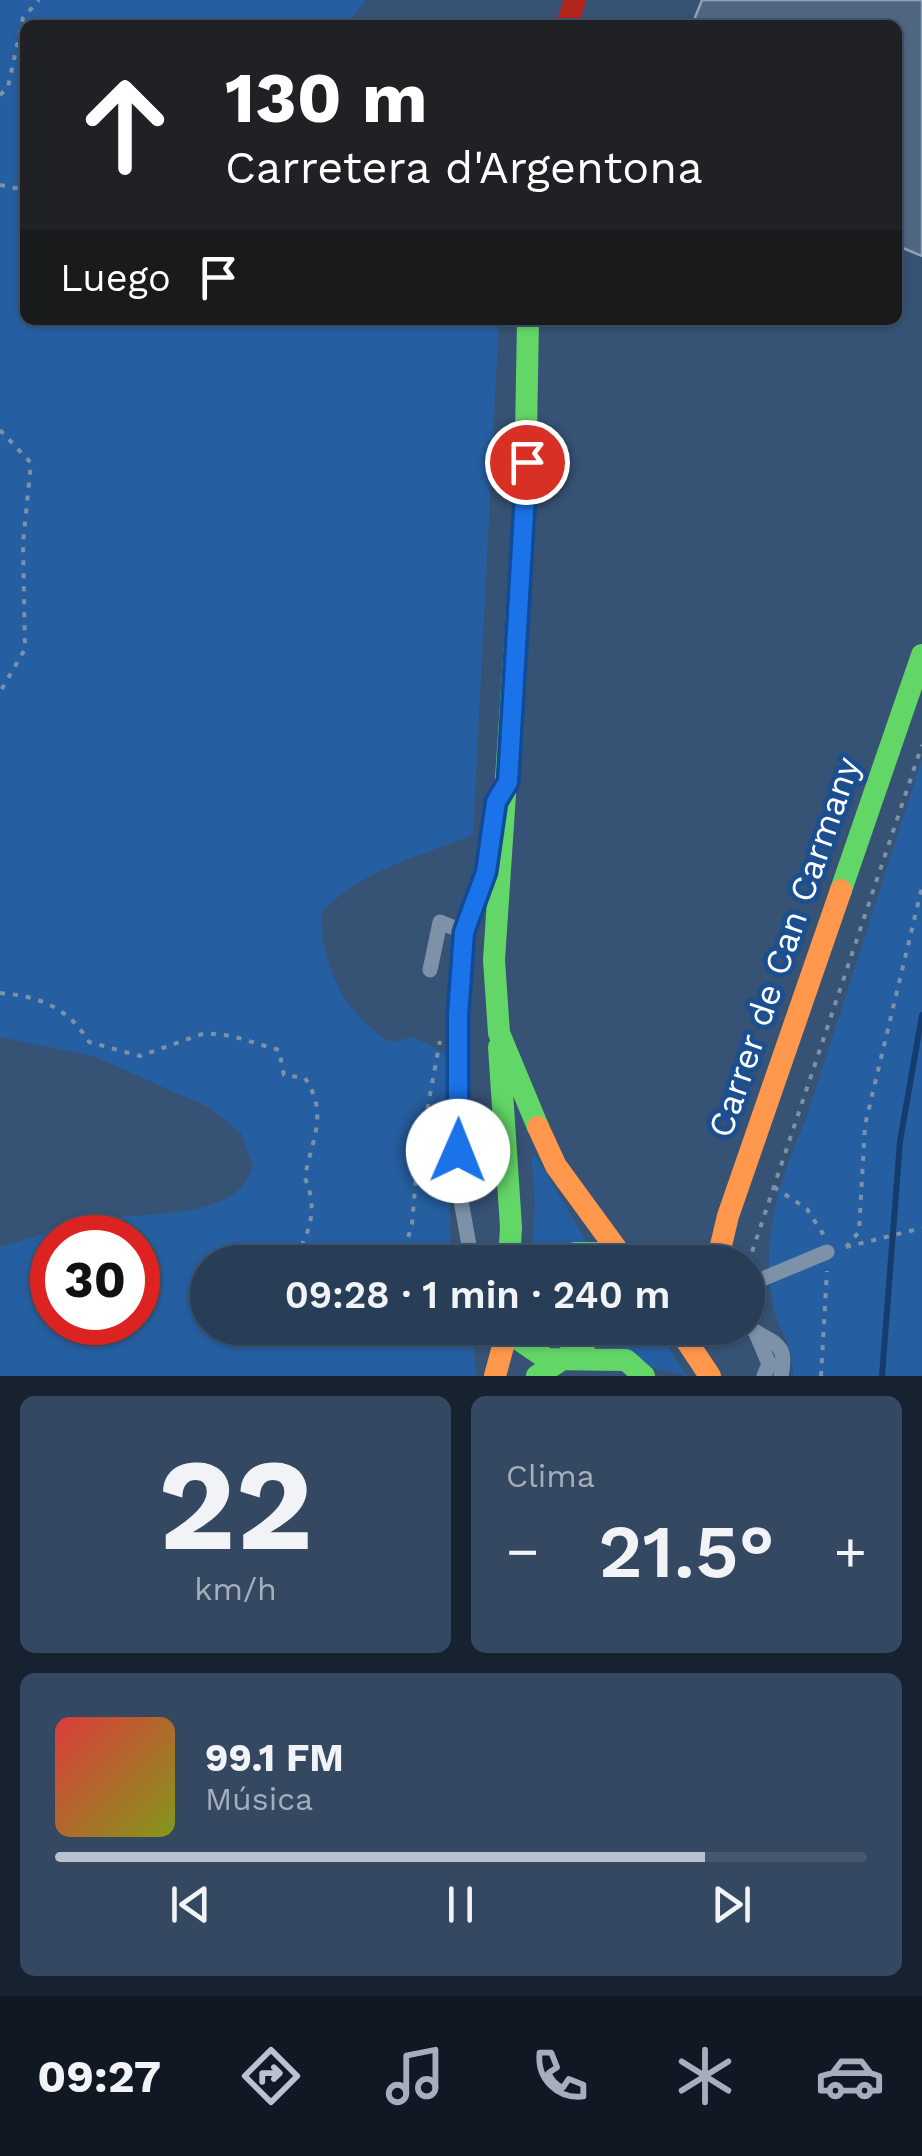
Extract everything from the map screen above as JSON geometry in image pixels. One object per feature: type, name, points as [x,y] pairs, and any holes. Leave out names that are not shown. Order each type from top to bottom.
[{"type":"street","points":[[510,1245],[494,960],[527,452],[528,325]]},
{"type":"street","name":"Carrer de Can Carmany","points":[[720,1245],[922,655]]},
{"type":"street","points":[[469,1245],[458,1184],[458,1015],[464,932],[486,872],[496,802],[508,782]]},
{"type":"street","points":[[430,970],[440,922],[464,932]]},
{"type":"street","points":[[499,1033],[556,1166],[610,1245]]},
{"type":"street","points":[[765,1278],[827,1252]]},
{"type":"street","points":[[765,1336],[780,1344],[785,1359],[781,1376]]},
{"type":"street","points":[[495,1376],[504,1345]]},
{"type":"street","points":[[519,1345],[525,1353],[558,1363],[626,1360],[644,1376]]},
{"type":"street","points":[[536,1376],[583,1345]]},
{"type":"street","points":[[691,1345],[713,1374]]},
{"type":"street","points":[[760,1345],[769,1364],[764,1376]]},
{"type":"path","points":[[22,20],[38,0]]},
{"type":"path","points":[[0,95],[8,87],[20,28]]},
{"type":"path","points":[[0,430],[31,463],[23,543],[25,650],[0,692]]},
{"type":"path","points":[[754,1245],[922,745]]},
{"type":"path","points":[[922,887],[865,1125],[860,1232],[846,1247],[922,1228]]},
{"type":"path","points":[[0,994],[46,1002],[67,1012],[89,1042],[140,1056],[205,1033],[232,1036],[278,1050],[284,1076],[305,1078],[316,1108],[316,1151],[305,1178],[312,1194],[312,1221],[301,1245]]},
{"type":"path","points":[[406,1245],[441,1040]]},
{"type":"path","points":[[774,1187],[791,1196],[817,1221],[827,1252],[821,1376]]},
{"type":"shaded area","points":[[0,0],[366,0],[351,20],[20,20],[20,325],[499,325],[473,835],[374,874],[322,912],[331,969],[361,1019],[392,1042],[414,1037],[449,1055],[450,1245],[190,1245],[190,1345],[473,1345],[476,1376],[0,1376],[0,1247],[30,1238],[30,1345],[160,1345],[160,1215],[142,1215],[184,1211],[228,1198],[244,1185],[253,1166],[241,1133],[210,1108],[93,1056],[0,1037]]},
{"type":"shaded area","points":[[922,759],[922,1376],[793,1376],[769,1277],[775,1208]]},
{"type":"shaded area","points":[[535,1155],[589,1245],[532,1245],[535,1199],[531,1156]]},
{"type":"shaded area","points":[[616,1345],[667,1345],[687,1376],[607,1356]]},
{"type":"building","points":[[702,0],[922,0],[922,256],[902,248],[902,20],[694,20]]},
{"type":"waterway","points":[[882,1376],[900,1141],[922,1015]]},
{"type":"traffic: fast","points":[[528,325],[525,492],[494,960],[499,1033],[538,1127]]},
{"type":"traffic: fast","points":[[841,890],[922,655]]},
{"type":"traffic: fast","points":[[499,1047],[510,1245]]},
{"type":"traffic: fast","points":[[527,1345],[547,1359],[626,1360],[644,1376]]},
{"type":"traffic: fast","points":[[537,1376],[583,1345]]},
{"type":"traffic: slow","points":[[721,1245],[841,890]]},
{"type":"traffic: slow","points":[[538,1127],[556,1166],[614,1245]]},
{"type":"traffic: slow","points":[[495,1376],[503,1345]]},
{"type":"traffic: slow","points":[[689,1345],[710,1376]]},
{"type":"traffic: jam","points":[[569,20],[575,0]]},
{"type":"route","points":[[458,1151],[458,1015],[464,932],[486,872],[496,802],[508,782],[527,462]]}]
